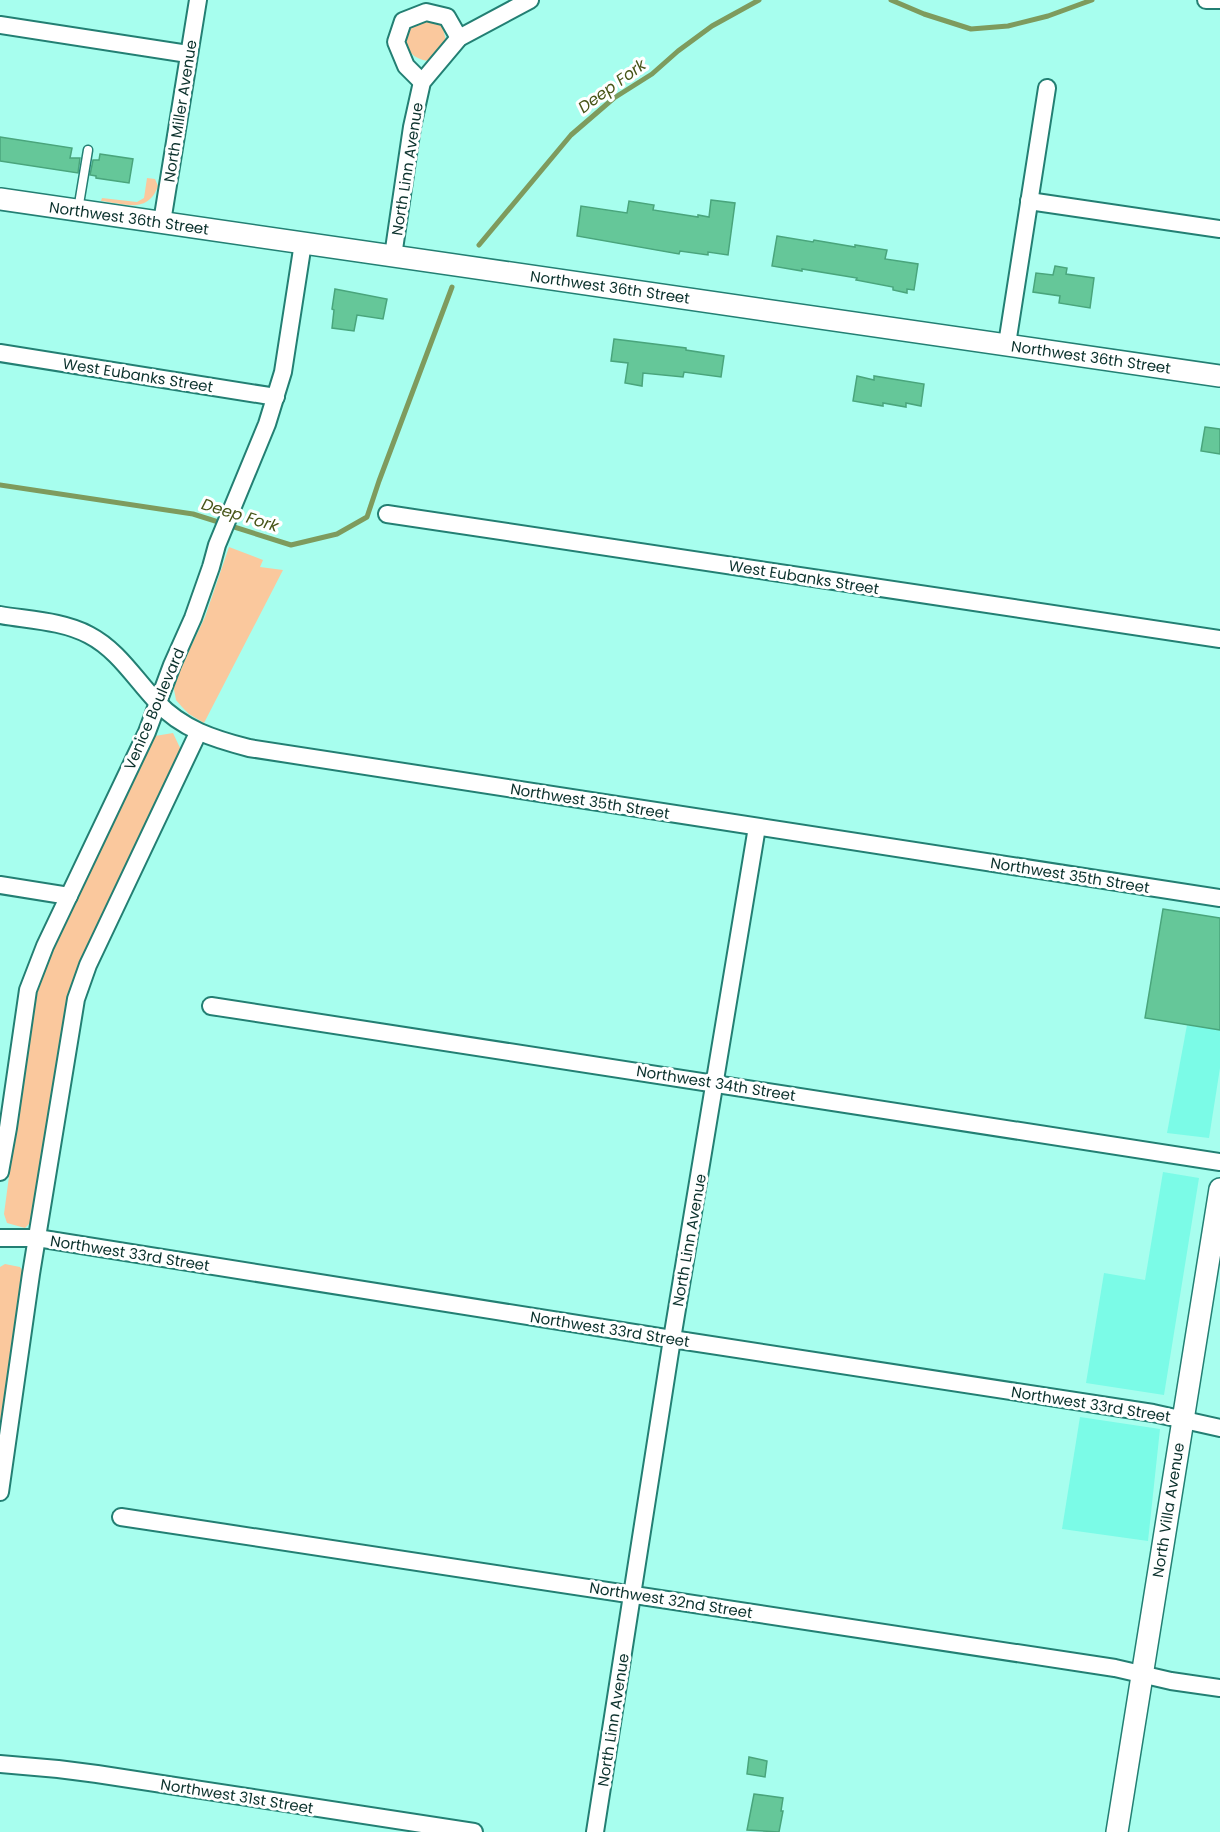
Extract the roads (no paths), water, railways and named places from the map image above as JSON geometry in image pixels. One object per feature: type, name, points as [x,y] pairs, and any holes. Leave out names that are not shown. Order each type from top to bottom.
[{"type":"street","name":"North Miller Avenue","points":[[162,222],[198,0]]},
{"type":"street","name":"North Linn Avenue","points":[[393,256],[412,128],[422,82],[459,38],[530,0]]},
{"type":"street","points":[[1206,0],[1220,0]]},
{"type":"street","name":"North Linn Avenue","points":[[422,82],[406,66],[396,42],[403,21],[426,12],[447,17],[459,38]]},
{"type":"street","points":[[0,25],[188,54]]},
{"type":"street","points":[[1007,344],[1047,88]]},
{"type":"street","name":"Northwest 36th Street","points":[[0,199],[1220,376]]},
{"type":"street","points":[[1029,201],[1220,229]]},
{"type":"street","name":"Venice Boulevard","points":[[0,1172],[28,990],[45,946],[147,732],[172,664],[193,618],[217,545],[267,424],[285,360],[303,243]]},
{"type":"street","name":"West Eubanks Street","points":[[0,353],[276,397]]},
{"type":"street","name":"West Eubanks Street","points":[[387,514],[1220,639]]},
{"type":"street","name":"Northwest 35th Street","points":[[0,615],[61,625],[88,634],[112,651],[158,704],[177,720],[198,733],[249,748],[1220,898]]},
{"type":"street","points":[[0,1492],[37,1238],[76,999],[88,965],[198,733]]},
{"type":"street","name":"North Linn Avenue","points":[[595,1832],[672,1339],[757,827]]},
{"type":"street","points":[[0,885],[69,896]]},
{"type":"street","name":"Northwest 34th Street","points":[[212,1006],[1220,1162]]},
{"type":"street","name":"North Villa Avenue","points":[[1117,1832],[1220,1189]]},
{"type":"street","name":"Northwest 33rd Street","points":[[0,1238],[37,1238],[1153,1413],[1220,1428]]},
{"type":"street","name":"Northwest 32nd Street","points":[[121,1518],[1115,1668],[1171,1681],[1220,1688]]},
{"type":"street","name":"Northwest 31st Street","points":[[0,1764],[97,1774],[474,1832]]},
{"type":"lane","points":[[78,210],[88,150]]},
{"type":"waterway","name":"Deep Fork","points":[[479,245],[571,135],[614,98],[652,74],[712,26],[759,0]]},
{"type":"waterway","name":"Deep Fork","points":[[891,0],[924,14],[971,29],[1008,26],[1048,16],[1092,0]]},
{"type":"waterway","name":"Deep Fork","points":[[0,485],[193,514],[291,545],[337,534],[367,517],[452,287]]}]
